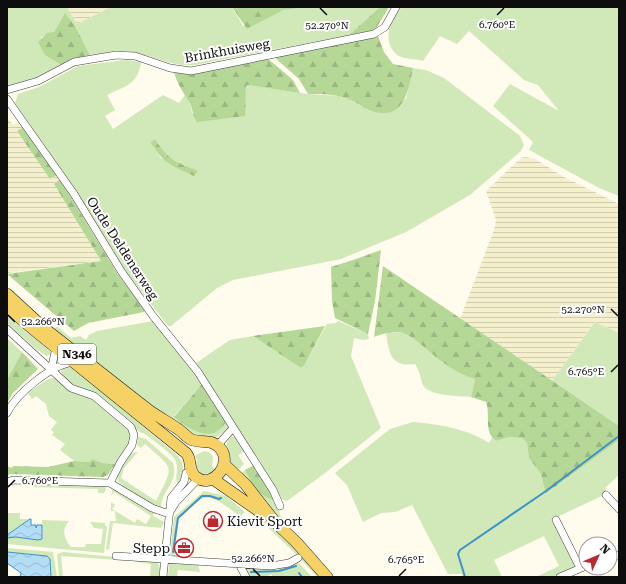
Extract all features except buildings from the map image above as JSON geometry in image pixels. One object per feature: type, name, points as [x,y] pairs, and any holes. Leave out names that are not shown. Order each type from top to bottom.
[{"type":"main road","name":"N346","points":[[7,294],[44,328],[150,411],[191,451]]},
{"type":"main road","name":"N346","points":[[7,306],[165,439],[191,451]]},
{"type":"main road","points":[[191,451],[204,445],[215,447],[218,454],[219,471],[297,543],[326,577]]},
{"type":"main road","points":[[186,472],[191,451]]},
{"type":"main road","points":[[191,451],[191,471],[198,479],[219,471]]},
{"type":"main road","points":[[219,471],[260,504],[275,522]]},
{"type":"street","name":"Brinkhuisweg","points":[[7,90],[38,81],[65,65],[85,59],[127,54],[170,68],[191,71],[374,34],[385,27],[396,7]]},
{"type":"street","name":"Oude Deldenerweg","points":[[7,99],[74,194],[120,271],[153,316],[190,360],[273,490],[280,506]]},
{"type":"street","points":[[7,329],[66,383],[77,390],[94,396],[127,423],[133,431],[134,440],[132,445],[117,467],[110,483]]},
{"type":"street","points":[[51,370],[56,348]]},
{"type":"street","points":[[7,413],[11,404],[20,394],[51,370],[64,364],[74,362]]},
{"type":"street","points":[[215,447],[233,428]]},
{"type":"street","points":[[163,577],[171,498],[184,482],[186,472]]},
{"type":"street","points":[[169,514],[176,502],[198,479]]},
{"type":"street","points":[[7,482],[12,480],[110,483],[152,508],[169,514]]},
{"type":"street","points":[[606,495],[619,509]]},
{"type":"street","points":[[556,520],[578,558]]},
{"type":"street","points":[[116,556],[271,566],[289,563],[298,558]]},
{"type":"street","points":[[239,564],[246,577]]},
{"type":"street","points":[[560,577],[578,569]]},
{"type":"shaded area","points":[[67,7],[111,7],[77,24]]},
{"type":"shaded area","points":[[7,117],[13,125],[20,121],[24,127],[17,131],[51,179],[57,175],[60,179],[54,184],[101,261],[7,273]]},
{"type":"shaded area","points":[[526,157],[535,159],[564,177],[619,204],[619,333],[595,322],[552,381],[460,319],[494,230],[496,220],[486,191],[521,158]]},
{"type":"green space","points":[[7,7],[67,7],[77,24],[111,7],[232,7],[243,26],[249,26],[279,10],[285,9],[320,7],[380,7],[349,35],[195,65],[177,64],[127,51],[90,55],[75,26],[63,16],[54,32],[41,37],[45,55],[61,65],[31,81],[8,86]]},
{"type":"green space","points":[[232,7],[307,7],[283,10],[247,29]]},
{"type":"green space","points":[[380,7],[389,7],[375,30],[349,35]]},
{"type":"green space","points":[[402,7],[619,7],[619,196],[599,188],[529,150],[533,142],[493,106],[510,84],[559,111],[538,85],[524,80],[469,31],[457,44],[440,36],[423,61],[401,57],[393,51],[390,45],[389,32],[397,12]]},
{"type":"green space","points":[[65,13],[75,26],[90,55],[75,58],[61,65],[45,55],[38,42],[47,33],[54,32]]},
{"type":"green space","points":[[378,36],[384,52],[393,64],[413,68],[406,96],[397,109],[390,112],[380,113],[369,110],[353,101],[335,95],[308,94],[299,79],[273,56]]},
{"type":"green space","points":[[266,57],[293,80],[300,93],[248,85],[246,86],[245,116],[197,122],[174,72]]},
{"type":"green space","points":[[126,60],[141,62],[137,76],[130,84],[107,95],[115,110],[105,116],[113,129],[163,95],[179,103],[185,95],[191,107],[192,113],[244,116],[246,86],[248,85],[308,94],[339,96],[352,100],[368,110],[406,99],[413,68],[426,70],[444,78],[520,136],[524,145],[521,151],[470,195],[406,232],[341,259],[233,280],[217,288],[171,326],[168,326],[122,267],[74,188],[15,103],[18,94],[39,87],[78,66]],"holes":[[[155,139],[165,154],[170,158],[198,172],[161,158],[150,142]]]},
{"type":"green space","points":[[24,127],[57,175],[50,179],[17,131]]},
{"type":"green space","points":[[155,139],[164,152],[173,160],[198,171],[194,176],[164,160],[150,142]]},
{"type":"green space","points":[[60,179],[117,273],[145,310],[144,312],[88,323],[74,331],[7,274],[101,261],[54,184]]},
{"type":"green space","points":[[381,250],[375,301],[368,334],[335,318],[332,301],[331,267]]},
{"type":"green space","points":[[383,266],[619,426],[619,440],[546,494],[541,474],[529,458],[527,443],[522,438],[509,437],[496,441],[492,437],[488,428],[486,402],[471,397],[475,379],[451,368],[410,336],[398,332],[392,332],[374,337]]},
{"type":"green space","points":[[7,314],[52,353],[47,356],[37,350],[7,323]]},
{"type":"green space","points":[[153,321],[188,364],[202,384],[174,416],[227,420],[230,425],[220,435],[208,438],[190,435],[53,330],[57,326],[71,338],[80,336],[86,340],[89,335],[97,331]]},
{"type":"green space","points":[[338,321],[368,334],[369,339],[363,340],[354,338],[351,356],[381,428],[287,501],[282,499],[196,363],[230,340],[253,336],[301,368],[304,366],[327,324],[336,323]]},
{"type":"green space","points":[[595,322],[619,333],[619,426],[552,381]]},
{"type":"green space","points":[[325,326],[304,366],[301,368],[253,336]]},
{"type":"green space","points":[[386,333],[407,333],[450,366],[475,379],[471,397],[445,395],[426,389],[415,364],[400,364],[392,357],[388,346]]},
{"type":"green space","points":[[7,338],[22,352],[7,380]]},
{"type":"green space","points":[[22,352],[38,369],[13,393],[7,403],[7,380]]},
{"type":"green space","points":[[68,366],[76,370],[178,456],[182,462],[183,470],[182,478],[178,485],[176,479],[177,465],[174,458],[147,435],[137,430],[132,425],[66,380],[61,372],[63,368]]},
{"type":"green space","points":[[54,378],[95,401],[128,429],[132,435],[129,447],[115,464],[103,463],[92,459],[89,462],[74,461],[60,450],[65,444],[52,435],[54,432],[51,430],[57,422],[49,416],[46,404],[36,396],[32,399],[28,393],[48,379]]},
{"type":"green space","points":[[202,384],[227,420],[221,428],[208,434],[194,430],[174,417]]},
{"type":"green space","points":[[413,422],[452,428],[472,434],[489,443],[492,438],[496,441],[509,437],[522,438],[527,443],[529,458],[541,474],[547,494],[619,440],[619,475],[605,488],[608,493],[553,519],[575,563],[574,567],[555,577],[536,577],[559,566],[544,536],[494,560],[502,577],[462,577],[462,574],[448,574],[412,505],[395,512],[381,513],[363,522],[347,485],[335,473],[390,429]]},
{"type":"green space","points":[[138,437],[146,439],[173,463],[174,476],[164,496],[161,507],[139,497],[122,485],[117,478],[117,473],[131,453],[138,452],[124,468],[121,478],[156,501],[166,481],[168,469],[162,459],[145,444],[141,448],[137,445]]},
{"type":"green space","points":[[231,437],[235,437],[245,451],[238,455],[244,464],[236,472],[230,465],[226,455],[226,446]]},
{"type":"green space","points":[[205,451],[210,453],[213,457],[212,466],[215,469],[212,472],[204,474],[196,468],[195,464],[198,460],[195,457],[196,455]]},
{"type":"green space","points":[[92,459],[103,463],[115,464],[108,475],[103,477],[10,474],[7,476],[7,466],[12,468],[13,466],[48,467],[74,461],[89,462]]},
{"type":"green space","points":[[254,465],[277,501],[261,494],[251,481],[245,470]]},
{"type":"green space","points":[[245,470],[261,494],[277,501],[280,515],[290,525],[288,526],[240,475]]},
{"type":"green space","points":[[35,482],[105,485],[106,489],[104,493],[98,493],[98,489],[32,487]]},
{"type":"green space","points":[[116,488],[155,512],[153,516],[164,522],[161,528],[113,523],[109,550],[106,549],[110,521],[116,521],[115,511],[111,511],[111,502],[115,505],[112,509],[135,523],[137,519],[146,524],[151,516],[114,492],[111,496],[113,489]]},
{"type":"green space","points":[[204,491],[226,496],[245,512],[240,517],[228,507],[208,497],[197,502],[178,520],[175,555],[184,556],[172,556],[170,554],[174,517]]},
{"type":"green space","points":[[7,513],[20,513],[20,519],[30,519],[7,535]]},
{"type":"green space","points":[[261,516],[278,530],[322,577],[317,577],[297,555],[259,519]]},
{"type":"green space","points":[[42,520],[69,521],[65,528],[64,534],[71,547],[85,547],[86,544],[101,544],[103,529],[94,528],[90,522],[105,523],[105,526],[107,526],[104,553],[7,544],[7,538],[16,537],[41,540],[43,538]]},
{"type":"green space","points":[[7,548],[53,552],[57,577],[51,577],[51,569],[32,555],[7,552]]},
{"type":"green space","points":[[63,552],[115,557],[118,560],[61,556],[63,577],[59,577],[57,554]]},
{"type":"green space","points":[[126,560],[156,561],[160,567],[159,577],[150,577],[151,564]]},
{"type":"green space","points":[[297,561],[312,577],[273,577],[271,574],[267,577],[249,577],[243,567]]},
{"type":"green space","points":[[172,563],[198,564],[200,572],[178,570],[177,577],[168,577],[169,565]]},
{"type":"water","points":[[30,519],[31,525],[36,525],[36,528],[37,525],[42,525],[42,539],[38,540],[16,537],[7,538],[7,535]]},
{"type":"water","points":[[7,552],[47,556],[50,559],[51,577],[20,577],[21,573],[7,563]]},
{"type":"waterway","points":[[465,577],[458,554],[460,550],[546,491],[619,436]]},
{"type":"waterway","points":[[173,552],[178,518],[202,496],[210,496],[219,499],[221,498]]},
{"type":"waterway","points":[[251,572],[279,571],[296,566]]},
{"type":"waterway","points":[[299,573],[302,577]]},
{"type":"place","name":"Kievit Sport","points":[[213,521]]},
{"type":"place","name":"Stepp","points":[[184,548]]}]
